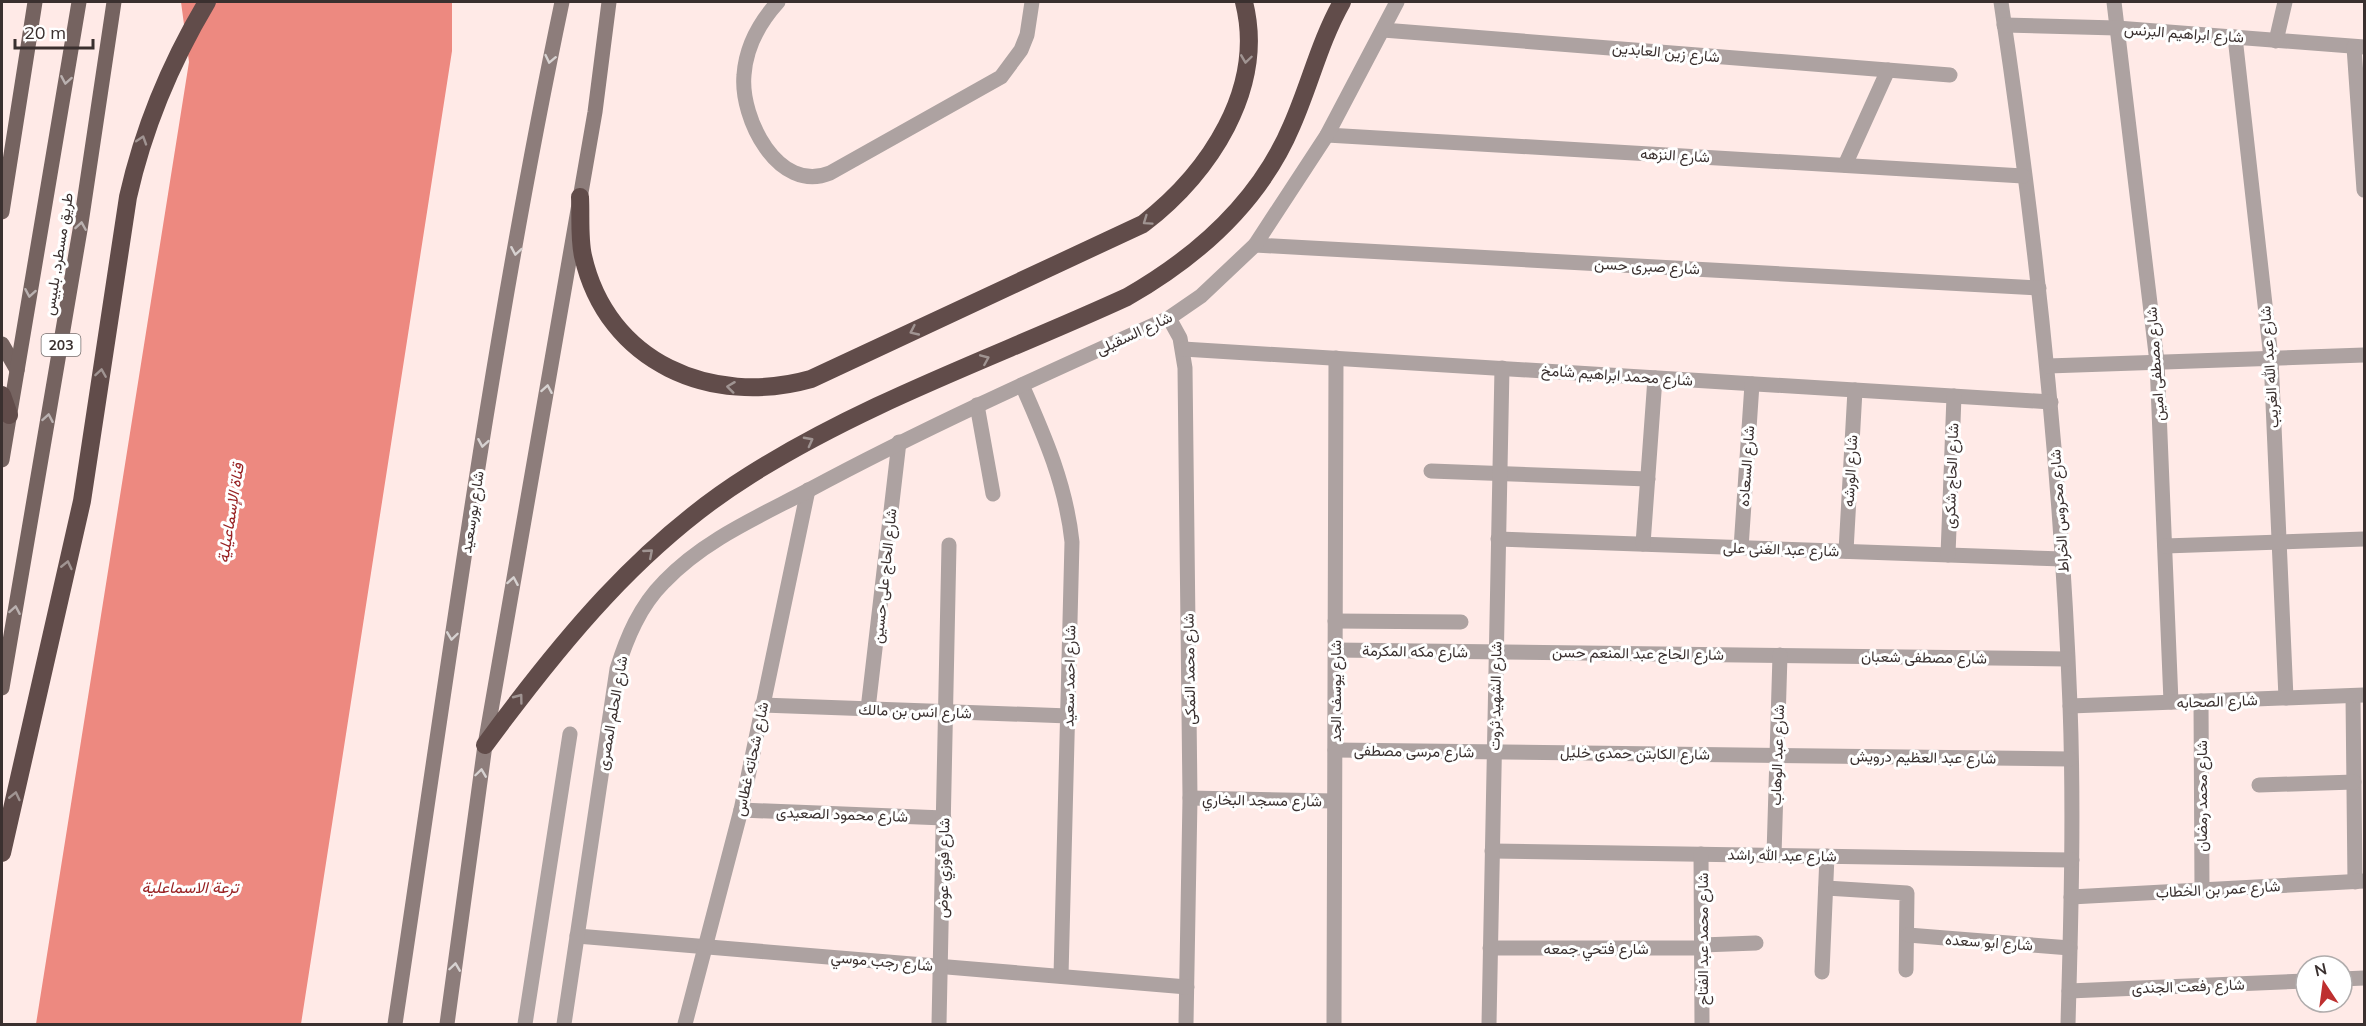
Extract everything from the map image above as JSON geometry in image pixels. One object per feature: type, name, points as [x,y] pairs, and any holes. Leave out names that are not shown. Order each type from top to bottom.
[{"type":"highway","points":[[2,853],[82,501],[128,197],[138,155],[166,76],[207,2]]},
{"type":"highway","points":[[580,197],[582,254],[590,278],[612,320],[647,354],[667,368],[713,385],[762,389],[811,379],[1143,224],[1165,207],[1203,167],[1230,118],[1246,64],[1249,36],[1244,2]]},
{"type":"highway","points":[[485,745],[543,666],[595,606],[643,558],[677,529],[749,475],[807,442],[869,411],[1126,297],[1161,277],[1194,253],[1250,195],[1273,162],[1292,127],[1318,51],[1342,2]]},
{"type":"highway","points":[[2,395],[6,425]]},
{"type":"main road","points":[[2,212],[35,2]]},
{"type":"main road","name":"طريق مسطرد, بلبيس","points":[[2,460],[6,425],[79,2]]},
{"type":"main road","name":"طريق مسطرد, بلبيس","points":[[2,688],[80,230],[114,2]]},
{"type":"main road","name":"شارع بورسعيد","points":[[395,1024],[467,538],[541,102],[562,2]]},
{"type":"main road","points":[[447,1024],[485,745],[580,197],[609,2]]},
{"type":"main road","points":[[2,344],[17,370]]},
{"type":"street","points":[[777,2],[764,18],[750,46],[744,76],[744,97],[753,126],[769,151],[791,172],[810,177],[830,173],[1000,77],[1016,57],[1027,35],[1032,2]]},
{"type":"street","name":"شارع السقيلى","points":[[808,490],[898,442],[1169,318],[1201,296],[1255,245],[1327,135],[1398,2]]},
{"type":"street","name":"شارع محروس الخراط","points":[[2001,2],[2048,366],[2063,559],[2070,706],[2072,860],[2068,1024]]},
{"type":"street","name":"شارع مصطفى امين","points":[[2114,2],[2157,362],[2171,702]]},
{"type":"street","points":[[2276,41],[2285,2]]},
{"type":"street","name":"شارع ابراهيم البرنس","points":[[2004,24],[2117,28],[2359,47]]},
{"type":"street","name":"شارع زين العابدين","points":[[1383,30],[1950,75]]},
{"type":"street","name":"شارع عبد الله الغريب","points":[[2235,37],[2271,358],[2286,698]]},
{"type":"street","points":[[2359,47],[2364,190]]},
{"type":"street","points":[[1845,165],[1888,70]]},
{"type":"street","name":"شارع النزهه","points":[[1327,135],[2024,176]]},
{"type":"street","name":"شارع صبرى حسن","points":[[1255,245],[2039,288]]},
{"type":"street","name":"شارع محمد النمكى","points":[[1169,318],[1184,349],[1190,798],[1186,1024]]},
{"type":"street","name":"شارع محمد ابراهيم شامخ","points":[[1184,349],[2051,402]]},
{"type":"street","points":[[2048,366],[2364,355]]},
{"type":"street","name":"شارع يوسف الجد","points":[[1334,1024],[1336,358]]},
{"type":"street","name":"شارع الشهيد ثروت","points":[[1489,1024],[1502,368]]},
{"type":"street","points":[[1642,544],[1655,378]]},
{"type":"street","name":"شارع السعاده","points":[[1741,548],[1752,384]]},
{"type":"street","name":"شارع احمد سعيد","points":[[1022,385],[1056,461],[1069,514],[1072,542],[1061,976]]},
{"type":"street","name":"شارع الورشه","points":[[1846,551],[1855,390]]},
{"type":"street","name":"شارع الحاج شكرى","points":[[1948,555],[1954,396]]},
{"type":"street","points":[[977,405],[993,494]]},
{"type":"street","name":"شارع الحاج على حسين","points":[[868,709],[898,442]]},
{"type":"street","points":[[1431,471],[1648,479]]},
{"type":"street","name":"شارع شحاته غطاس","points":[[685,1024],[741,810],[808,490]]},
{"type":"street","name":"شارع الحلم المصرى","points":[[564,1024],[617,669],[627,638],[642,609],[685,561],[710,543],[808,490]]},
{"type":"street","name":"شارع عبد الغنى على","points":[[1498,539],[2063,559]]},
{"type":"street","points":[[2165,546],[2364,540]]},
{"type":"street","name":"شارع فوزي عوض","points":[[939,1024],[949,545]]},
{"type":"street","points":[[1335,621],[1461,622]]},
{"type":"street","name":"شارع مكه المكرمة","points":[[1335,650],[1496,651]]},
{"type":"street","name":"شارع الحاج عبد المنعم حسن","points":[[1496,651],[1780,655]]},
{"type":"street","name":"شارع مصطفى شعبان","points":[[1780,655],[2067,659]]},
{"type":"street","name":"شارع عبد الوهاب","points":[[1774,855],[1780,655]]},
{"type":"street","points":[[2359,696],[2354,782],[2360,882]]},
{"type":"street","name":"شارع الصحابه","points":[[2070,706],[2359,696]]},
{"type":"street","name":"شارع محمد رمضان","points":[[2201,701],[2202,890]]},
{"type":"street","name":"شارع انس بن مالك","points":[[762,705],[1069,716]]},
{"type":"street","points":[[525,1024],[570,734]]},
{"type":"street","name":"شارع مرسى مصطفى","points":[[1335,750],[1494,752]]},
{"type":"street","name":"شارع الكابتن حمدى خليل","points":[[1494,752],[1777,755]]},
{"type":"street","name":"شارع عبد العظيم درويش","points":[[1777,755],[2070,759]]},
{"type":"street","points":[[2259,785],[2354,782]]},
{"type":"street","name":"شارع مسجد البخاري","points":[[1190,798],[1334,801]]},
{"type":"street","name":"شارع محمود الصعيدى","points":[[741,810],[944,818]]},
{"type":"street","name":"شارع عبد الله راشد","points":[[1492,850],[2072,860]]},
{"type":"street","name":"شارع محمد عبد الفتاح","points":[[1701,854],[1702,1024]]},
{"type":"street","points":[[1822,972],[1827,856]]},
{"type":"street","name":"شارع عمر بن الخطاب","points":[[2071,897],[2360,882]]},
{"type":"street","points":[[1826,888],[1905,892],[1909,896],[1906,970]]},
{"type":"street","name":"شارع رجب موسي","points":[[577,936],[1187,987]]},
{"type":"street","name":"شارع ابو سعده","points":[[1908,936],[2070,948]]},
{"type":"street","name":"شارع فتحي جمعه","points":[[1490,948],[1702,947],[1756,943]]},
{"type":"street","name":"شارع رفعت الجندى","points":[[2069,991],[2294,982]]},
{"type":"water","name":"ترعة الاسماعلية","points":[[181,2],[452,2],[452,51],[301,1024],[36,1024],[189,62]]},
{"type":"water label","name":"قناة الإسماعيلية","points":[[230,513]]}]
